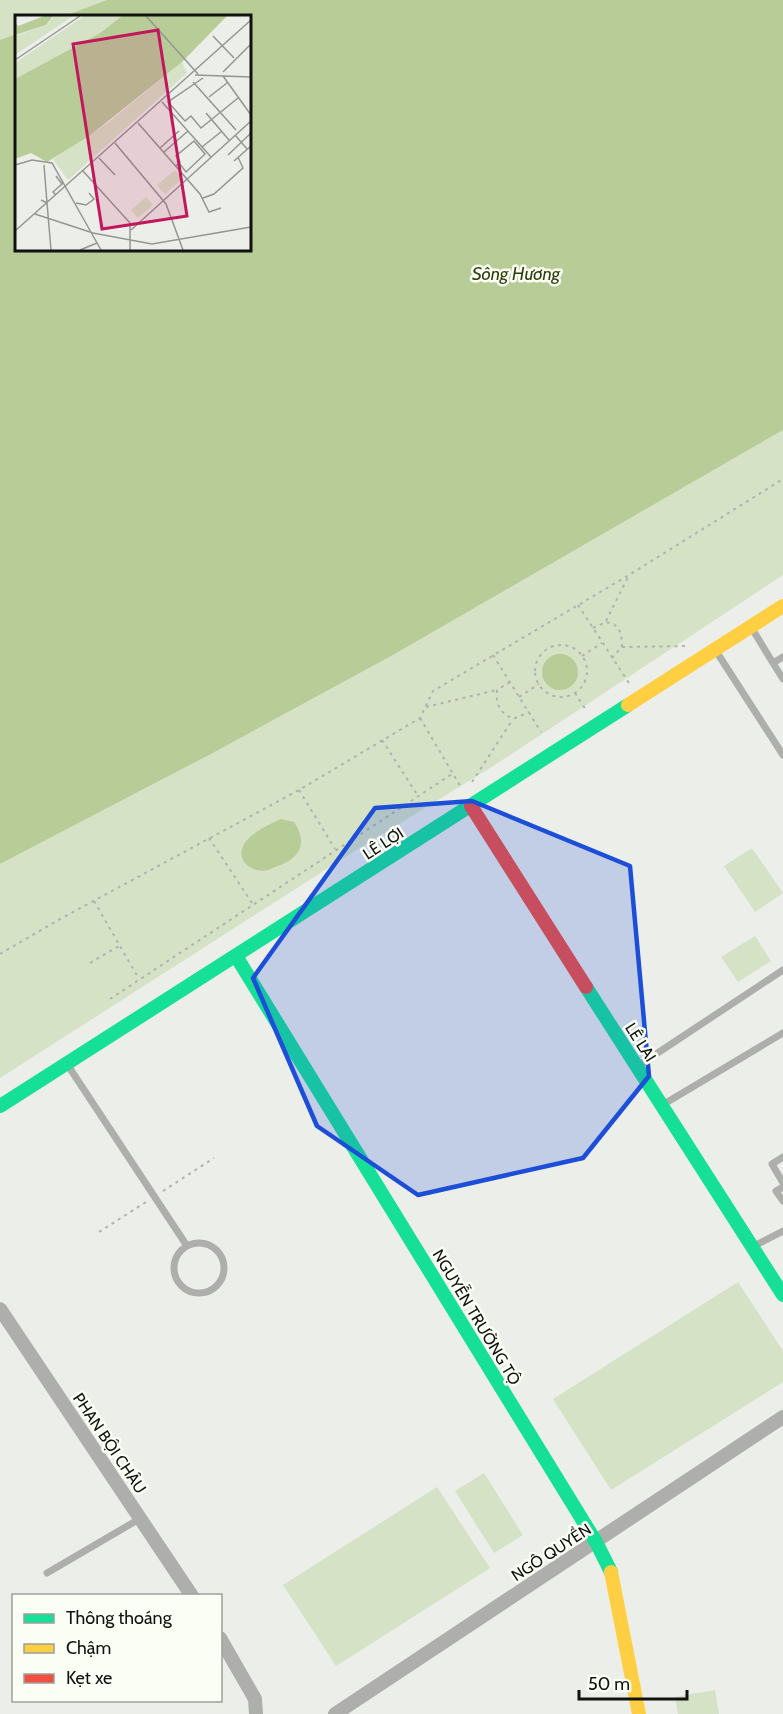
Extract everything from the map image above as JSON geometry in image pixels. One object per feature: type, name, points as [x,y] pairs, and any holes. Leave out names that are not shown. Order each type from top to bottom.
[{"type":"street","name":"LÊ LỢI","points":[[0,1106],[783,606]]},
{"type":"street","name":"LÊ LAI","points":[[471,807],[783,1295]]},
{"type":"street","name":"NGUYỄN TRƯỜNG TỘ","points":[[236,956],[596,1542],[613,1577],[639,1714]]},
{"type":"street","name":"PHAN BỘI CHÂU","points":[[0,1309],[191,1594]]},
{"type":"street","name":"NGÔ QUYỀN","points":[[335,1714],[783,1417]]},
{"type":"street","points":[[222,1641],[255,1699],[256,1714]]},
{"type":"lane","points":[[751,627],[783,680]]},
{"type":"lane","points":[[716,650],[783,755]]},
{"type":"lane","points":[[773,663],[783,657]]},
{"type":"lane","points":[[638,1066],[783,969]]},
{"type":"lane","points":[[662,1105],[783,1033]]},
{"type":"lane","points":[[67,1064],[187,1246]]},
{"type":"lane","points":[[783,1157],[772,1164],[783,1185],[776,1191],[783,1201]]},
{"type":"lane","points":[[752,1247],[783,1231]]},
{"type":"lane","points":[[208,1245],[220,1255],[224,1271],[219,1283],[213,1289],[198,1293],[190,1291],[178,1282],[174,1267],[176,1259],[187,1246],[208,1245]]},
{"type":"lane","points":[[47,1573],[141,1518]]},
{"type":"path","points":[[0,954],[299,790],[420,718],[434,691],[629,575],[783,479]]},
{"type":"path","points":[[593,628],[606,622],[629,575]]},
{"type":"path","points":[[578,605],[629,684]]},
{"type":"path","points":[[606,622],[615,625],[621,633],[621,647],[612,658]]},
{"type":"path","points":[[582,656],[603,643]]},
{"type":"path","points":[[560,645],[568,646],[582,656],[585,662],[585,679],[581,687],[574,692],[566,696],[557,696],[549,693],[539,684],[535,672],[536,664],[544,651],[560,645]]},
{"type":"path","points":[[621,647],[688,646]]},
{"type":"path","points":[[494,655],[541,732]]},
{"type":"path","points":[[426,706],[497,690],[510,681]]},
{"type":"path","points":[[519,697],[539,684]]},
{"type":"path","points":[[497,690],[496,704],[504,714],[513,719]]},
{"type":"path","points":[[574,692],[586,710]]},
{"type":"path","points":[[472,782],[513,719],[529,712]]},
{"type":"path","points":[[420,718],[462,789]]},
{"type":"path","points":[[382,740],[419,796]]},
{"type":"path","points":[[110,999],[452,774]]},
{"type":"path","points":[[299,790],[336,850]]},
{"type":"path","points":[[209,838],[254,906]]},
{"type":"path","points":[[94,901],[140,980]]},
{"type":"path","points":[[90,963],[119,946]]},
{"type":"highlighted area","points":[[472,801],[630,866],[649,1076],[583,1158],[418,1195],[317,1126],[253,978],[375,808]]},
{"type":"shaded area","points":[[0,0],[107,0],[67,15],[15,15],[15,34],[0,40]]},
{"type":"shaded area","points":[[783,430],[783,575],[495,765],[350,854],[0,1078],[0,864],[211,754],[393,655]]},
{"type":"shaded area","points":[[752,848],[783,893],[755,912],[724,866]]},
{"type":"shaded area","points":[[755,936],[771,961],[738,982],[721,957]]},
{"type":"shaded area","points":[[738,1282],[783,1351],[783,1382],[611,1490],[553,1399]]},
{"type":"shaded area","points":[[484,1473],[523,1535],[494,1553],[455,1491]]},
{"type":"shaded area","points":[[437,1487],[490,1568],[336,1666],[283,1585]]},
{"type":"shaded area","points":[[715,1690],[719,1714],[678,1714],[675,1697]]},
{"type":"water","name":"Sông Hương","points":[[107,0],[783,0],[783,430],[393,655],[211,754],[0,864],[0,40],[15,34],[15,250],[250,250],[250,15],[67,15]]},
{"type":"water","points":[[560,654],[573,659],[578,672],[573,685],[560,690],[547,685],[542,672],[547,659]]},
{"type":"water","points":[[281,819],[294,822],[301,837],[301,844],[296,855],[283,864],[266,870],[253,869],[245,864],[241,853],[247,840],[253,834]]},
{"type":"traffic: fast","points":[[0,1106],[628,705]]},
{"type":"traffic: fast","points":[[236,956],[596,1542],[611,1572]]},
{"type":"traffic: fast","points":[[586,987],[783,1295]]},
{"type":"traffic: slow","points":[[628,705],[783,606]]},
{"type":"traffic: slow","points":[[611,1572],[639,1714]]},
{"type":"traffic: jam","points":[[471,806],[586,987]]}]
